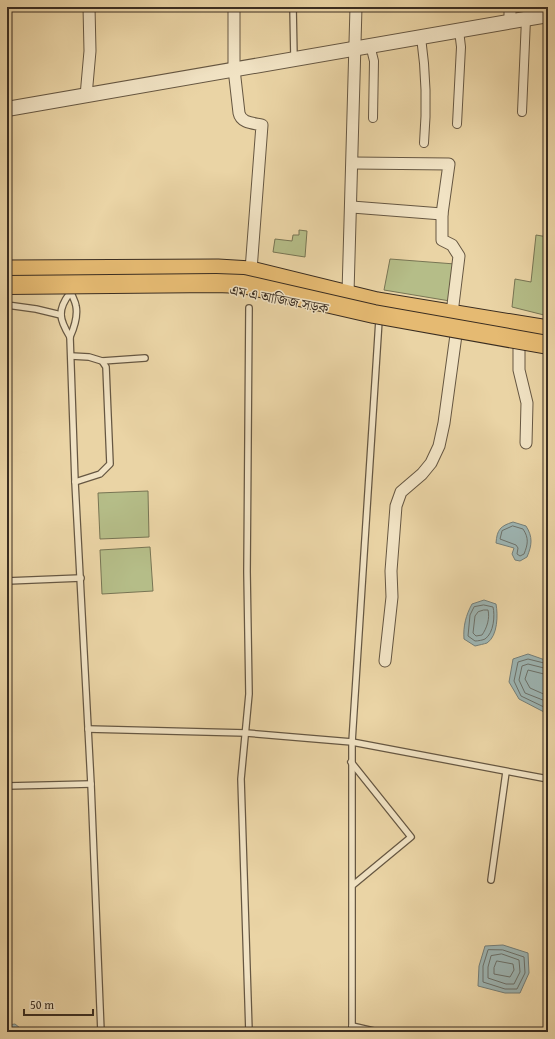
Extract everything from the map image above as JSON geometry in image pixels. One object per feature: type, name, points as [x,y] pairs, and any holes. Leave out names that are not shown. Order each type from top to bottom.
[{"type":"highway","points":[[7,275],[193,273],[244,275],[293,284],[377,306],[548,334]]},
{"type":"highway","points":[[7,285],[243,284],[374,314],[548,345]]},
{"type":"main road","name":"এম এ আজিজ সড়ক","points":[[7,269],[218,268],[251,270],[377,301],[548,329]]},
{"type":"main road","name":"এম এ আজিজ সড়ক","points":[[7,290],[70,292],[217,288],[242,290],[379,320],[456,335],[548,350]]},
{"type":"street","points":[[86,96],[90,51],[89,7]]},
{"type":"street","points":[[234,7],[234,69],[240,117],[246,122],[262,125],[251,270]]},
{"type":"street","points":[[348,293],[352,207],[356,7]]},
{"type":"street","points":[[510,7],[510,22]]},
{"type":"street","points":[[7,109],[548,15]]},
{"type":"street","points":[[522,112],[526,19]]},
{"type":"street","points":[[456,124],[461,47],[459,30]]},
{"type":"street","points":[[422,37],[425,62],[426,112],[424,144]]},
{"type":"street","points":[[370,45],[374,62],[373,118]]},
{"type":"street","points":[[353,163],[449,164],[442,214],[442,240],[452,245],[459,256],[452,313]]},
{"type":"street","points":[[352,207],[442,214]]},
{"type":"street","points":[[385,661],[392,597],[391,571],[396,506],[401,492],[422,474],[431,463],[439,446],[444,423],[456,335]]},
{"type":"street","points":[[519,345],[519,370],[524,387],[526,402],[526,443]]},
{"type":"lane","points":[[292,7],[294,58]]},
{"type":"lane","points":[[70,269],[70,292],[76,306],[74,326],[70,338],[75,482],[91,784],[101,1032]]},
{"type":"lane","points":[[70,292],[61,305],[61,315],[65,329],[70,338]]},
{"type":"lane","points":[[7,305],[36,309],[61,315]]},
{"type":"lane","points":[[249,308],[247,572],[250,694],[241,779],[249,1032]]},
{"type":"lane","points":[[378,1032],[352,1029],[353,885],[351,762],[379,320]]},
{"type":"lane","points":[[71,356],[89,357],[102,361],[145,358]]},
{"type":"lane","points":[[75,482],[100,474],[110,464],[108,384],[106,367],[102,361]]},
{"type":"lane","points":[[7,581],[80,578]]},
{"type":"lane","points":[[88,729],[246,733],[352,742],[548,779]]},
{"type":"lane","points":[[351,762],[411,837],[353,885]]},
{"type":"lane","points":[[491,880],[506,772]]},
{"type":"lane","points":[[7,786],[91,784]]},
{"type":"green space","points":[[299,230],[307,231],[305,257],[273,252],[275,239],[292,241],[293,235],[299,235]]},
{"type":"green space","points":[[536,235],[548,237],[548,316],[512,307],[515,279],[531,282]]},
{"type":"green space","points":[[390,259],[455,264],[450,301],[384,290]]},
{"type":"green space","points":[[148,491],[149,537],[100,539],[98,493]]},
{"type":"green space","points":[[150,547],[153,591],[102,594],[100,550]]},
{"type":"water","points":[[513,522],[526,526],[531,537],[531,545],[527,557],[520,561],[515,560],[512,554],[514,548],[496,543],[497,535],[500,529]]},
{"type":"water","points":[[484,600],[496,604],[496,625],[491,640],[487,643],[475,646],[464,639],[465,625],[472,604]]},
{"type":"water","points":[[528,654],[548,661],[548,711],[544,712],[519,699],[509,682],[513,659]]},
{"type":"water","points":[[503,945],[528,953],[529,973],[520,993],[505,993],[478,986],[479,966],[485,946]]},
{"type":"water","points":[[15,1024],[25,1032],[7,1032],[7,1025]]}]
